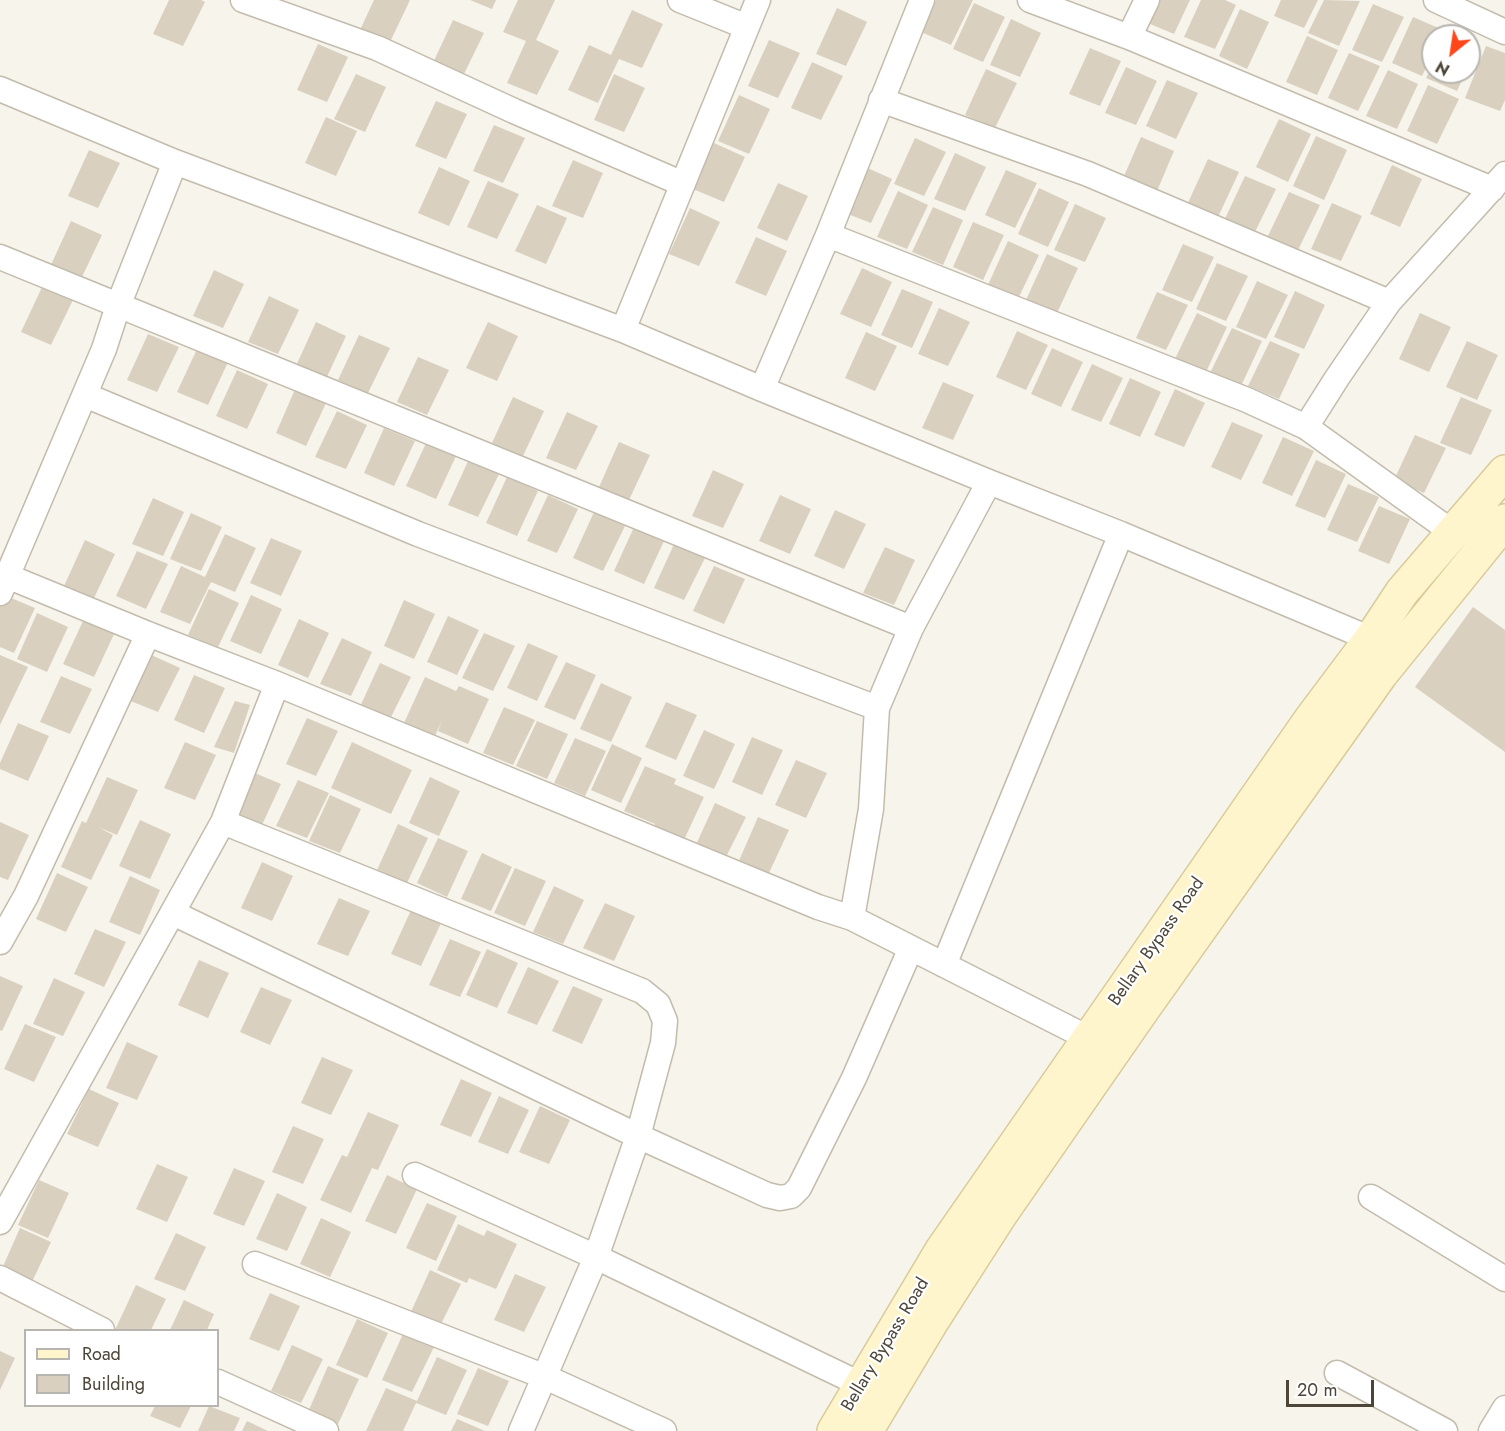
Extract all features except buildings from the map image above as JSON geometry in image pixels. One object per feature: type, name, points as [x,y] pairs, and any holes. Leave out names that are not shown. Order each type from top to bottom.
[{"type":"street","points":[[243,0],[377,48],[683,184]]},
{"type":"street","points":[[680,0],[747,27]]},
{"type":"street","points":[[623,330],[758,0]]},
{"type":"street","points":[[762,389],[828,235],[922,0]]},
{"type":"street","points":[[1030,0],[1498,182],[1389,302],[1306,427]]},
{"type":"street","points":[[1129,37],[1147,0]]},
{"type":"street","points":[[1437,0],[1505,32]]},
{"type":"street","points":[[0,89],[175,162],[623,330],[1371,639]]},
{"type":"street","points":[[881,100],[1088,174],[1389,302]]},
{"type":"street","points":[[175,162],[118,306],[104,349],[3,585],[148,634],[277,684],[807,902],[852,918],[1090,1039]]},
{"type":"street","points":[[828,235],[1247,400],[1306,427],[1452,532]]},
{"type":"street","points":[[0,257],[911,628]]},
{"type":"street","points":[[84,395],[418,534],[877,708]]},
{"type":"street","name":"Bellary Bypass Road","points":[[866,1431],[932,1321],[941,1281],[942,1250],[1304,729],[1371,639],[1402,592],[1505,472]]},
{"type":"street","points":[[852,918],[871,808],[877,708],[911,628],[988,482]]},
{"type":"street","name":"Bellary Bypass Road","points":[[834,1431],[862,1385],[941,1281],[1000,1215],[1375,684],[1505,520]]},
{"type":"street","points":[[944,965],[1121,534]]},
{"type":"street","points":[[0,942],[26,896],[148,634]]},
{"type":"street","points":[[0,1222],[223,822],[277,684]]},
{"type":"street","points":[[223,822],[642,991],[658,1004],[665,1021],[663,1043],[638,1136],[596,1257],[521,1431]]},
{"type":"street","points":[[173,913],[638,1136],[767,1195],[780,1198],[791,1196],[799,1188],[854,1078],[911,948]]},
{"type":"street","points":[[415,1175],[596,1257],[862,1385]]},
{"type":"street","points":[[1371,1197],[1505,1279]]},
{"type":"street","points":[[255,1263],[543,1377],[664,1431]]},
{"type":"street","points":[[0,1278],[100,1329]]},
{"type":"street","points":[[1337,1372],[1444,1431]]},
{"type":"street","points":[[219,1382],[324,1431]]},
{"type":"street","points":[[1491,1431],[1505,1408]]}]
